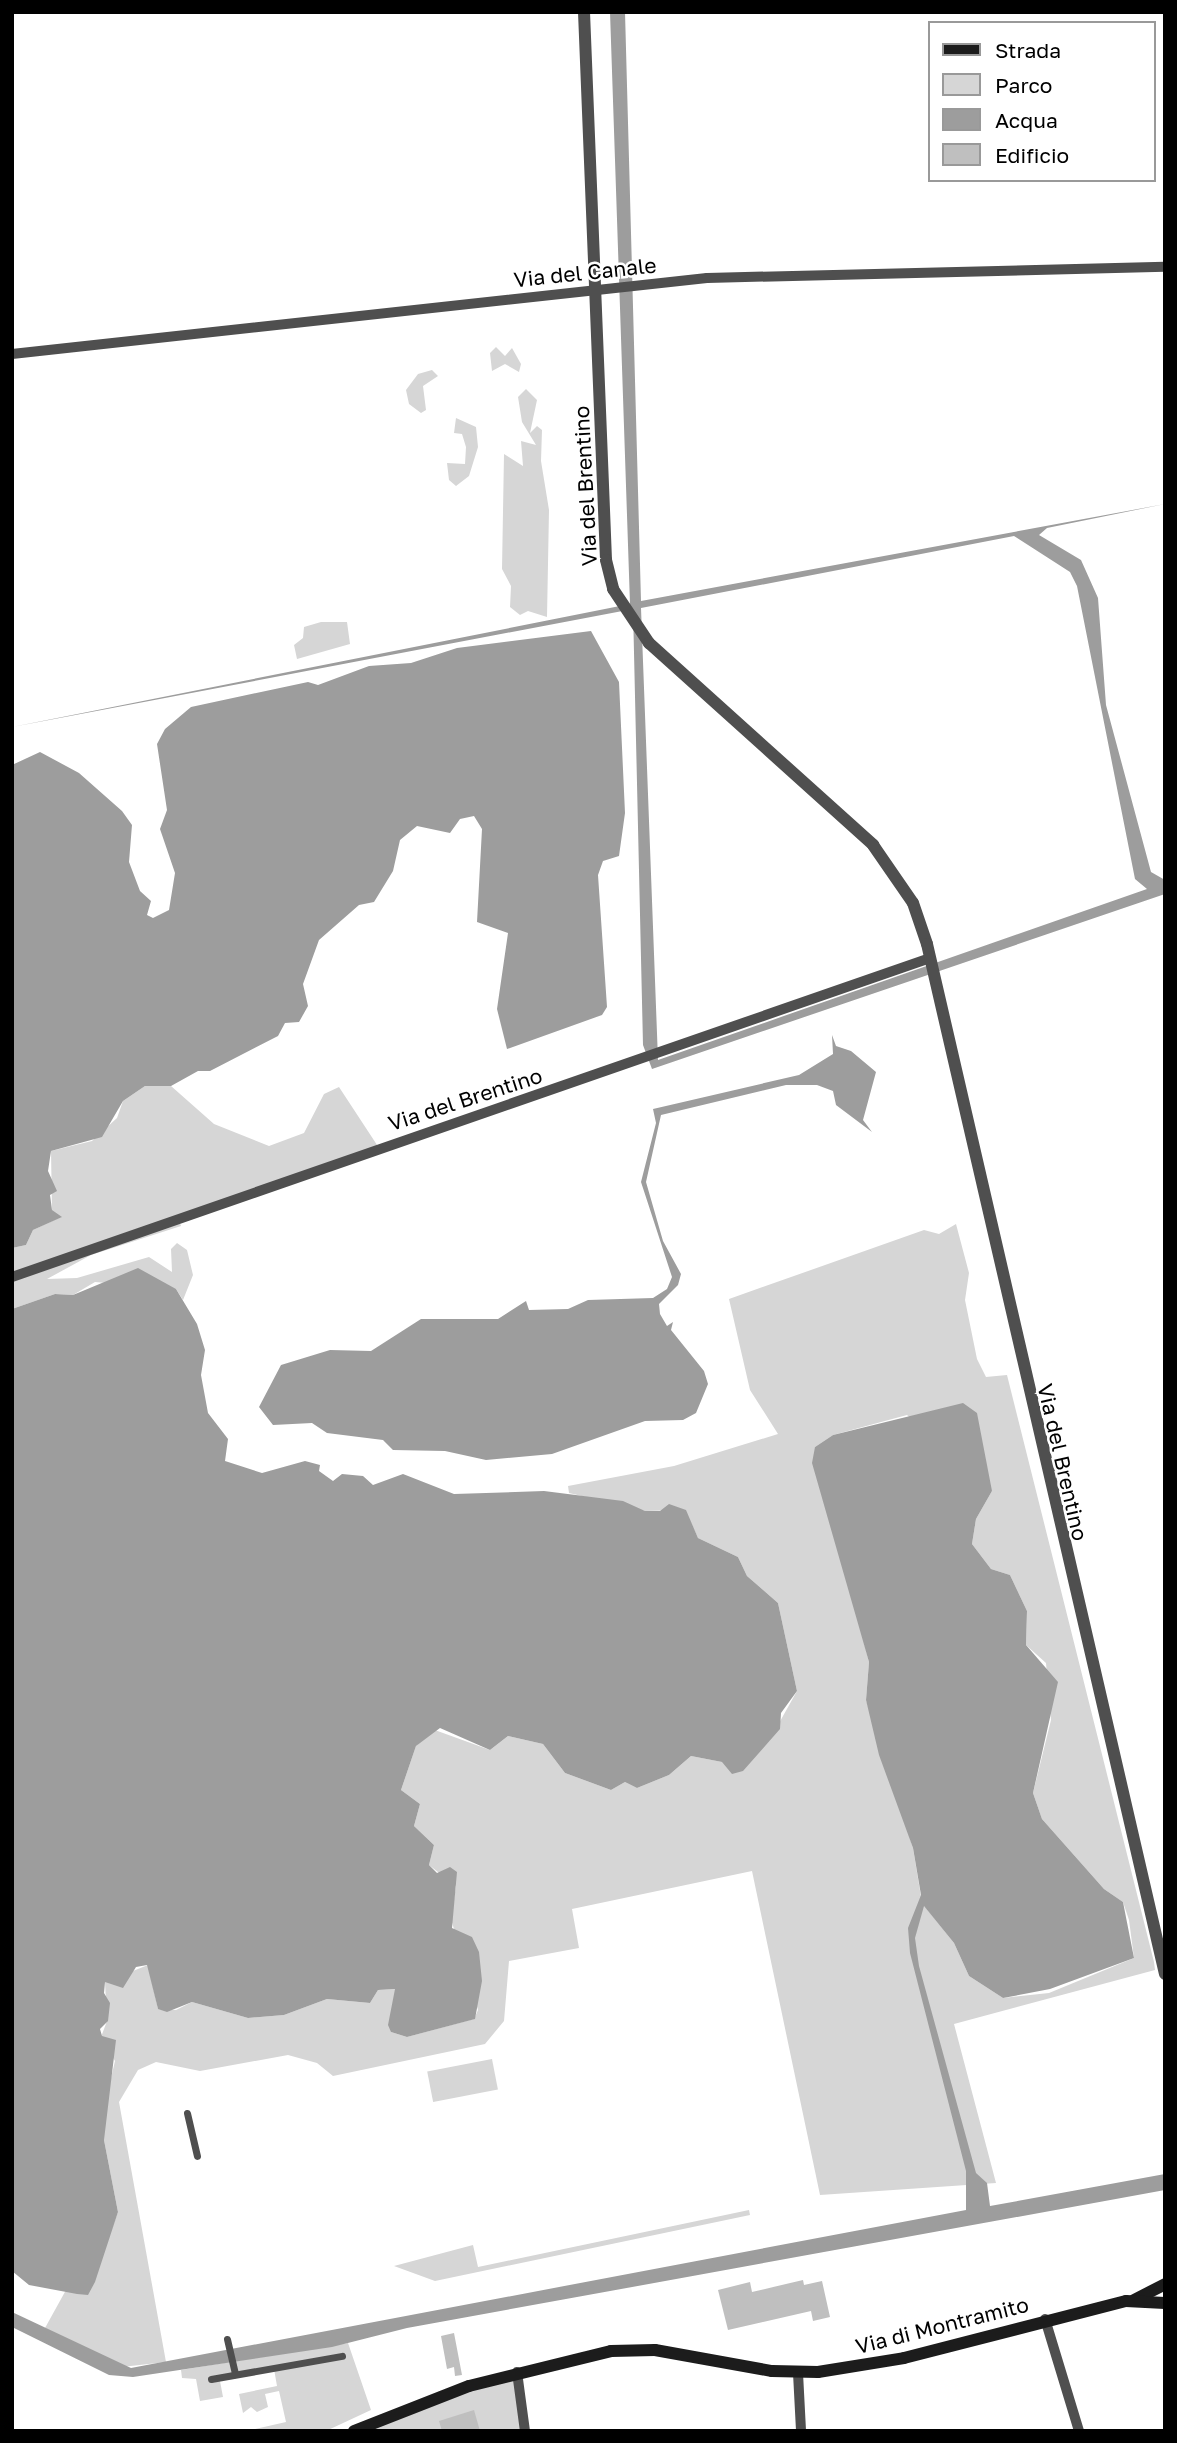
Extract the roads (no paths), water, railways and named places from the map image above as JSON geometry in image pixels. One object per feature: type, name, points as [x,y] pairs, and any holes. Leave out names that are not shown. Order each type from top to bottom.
[{"type":"main road","name":"Via di Montramito","points":[[1132,2301],[1165,2284]]},
{"type":"main road","name":"Via di Montramito","points":[[354,2431],[517,2372],[636,2349],[798,2373],[904,2358],[1045,2319],[1132,2301],[1165,2303]]},
{"type":"street","name":"Via del Brentino","points":[[584,12],[606,560],[621,603],[649,643],[887,860],[913,903],[932,965],[1165,1974]]},
{"type":"street","name":"Via del Canale","points":[[12,354],[642,285],[794,274],[1165,267]]},
{"type":"street","name":"Via del Brentino","points":[[12,1277],[642,1059],[932,965]]},
{"type":"street","points":[[187,2113],[197,2156]]},
{"type":"street","points":[[1045,2319],[1079,2431]]},
{"type":"street","points":[[227,2339],[234,2374]]},
{"type":"street","points":[[211,2379],[342,2356]]},
{"type":"street","points":[[517,2372],[525,2431]]},
{"type":"street","points":[[798,2373],[800,2431]]},
{"type":"water","points":[[610,12],[625,12],[641,601],[1165,504],[1047,528],[1039,535],[1081,560],[1098,598],[1106,705],[1151,872],[1165,880],[1165,894],[652,1069],[643,1045],[633,609],[12,727],[630,604]],"holes":[[[1014,536],[1070,572],[1077,586],[1135,879],[1147,889],[658,1060],[641,608]]]},
{"type":"water","points":[[591,631],[619,682],[625,813],[619,856],[603,861],[598,875],[607,1007],[602,1015],[507,1049],[497,1009],[508,933],[477,922],[482,829],[474,816],[460,819],[450,833],[417,826],[400,840],[393,871],[374,902],[359,905],[319,940],[303,984],[308,1006],[299,1022],[285,1023],[278,1036],[210,1071],[198,1071],[171,1086],[145,1086],[123,1101],[102,1137],[51,1151],[48,1171],[57,1191],[50,1195],[52,1210],[62,1217],[33,1230],[26,1245],[12,1248],[12,765],[40,752],[79,773],[122,811],[132,825],[129,862],[140,891],[151,901],[147,915],[153,918],[169,910],[175,873],[160,829],[167,810],[157,744],[165,729],[191,707],[308,682],[318,685],[369,666],[411,663],[457,648]]},
{"type":"water","points":[[832,1035],[836,1046],[851,1051],[876,1072],[863,1120],[872,1132],[836,1105],[833,1091],[817,1085],[786,1085],[661,1115],[646,1182],[663,1241],[681,1274],[678,1285],[659,1304],[660,1314],[667,1326],[673,1322],[671,1330],[704,1371],[708,1384],[696,1413],[683,1420],[645,1421],[552,1454],[486,1460],[445,1451],[393,1450],[383,1440],[327,1433],[312,1423],[273,1425],[259,1407],[281,1365],[330,1350],[371,1351],[421,1319],[498,1319],[526,1301],[529,1310],[568,1309],[588,1300],[653,1298],[667,1289],[672,1277],[641,1182],[656,1123],[653,1109],[799,1075],[833,1054]]},
{"type":"water","points":[[138,1268],[176,1289],[197,1324],[205,1350],[201,1375],[208,1413],[228,1439],[225,1461],[262,1473],[305,1461],[320,1465],[319,1471],[333,1481],[342,1474],[363,1476],[373,1485],[403,1474],[454,1494],[544,1491],[623,1501],[645,1511],[660,1511],[669,1504],[686,1510],[698,1538],[738,1557],[747,1576],[778,1603],[797,1691],[781,1713],[780,1729],[743,1771],[732,1774],[722,1762],[691,1756],[669,1775],[637,1788],[625,1782],[611,1790],[565,1773],[543,1744],[508,1736],[490,1750],[440,1728],[416,1746],[401,1790],[420,1804],[414,1826],[434,1845],[429,1865],[437,1873],[450,1867],[457,1872],[452,1928],[472,1937],[479,1952],[482,1981],[475,2019],[407,2037],[391,2032],[388,2025],[395,1989],[378,1990],[370,2003],[327,1999],[284,2015],[248,2018],[192,2002],[167,2012],[158,2009],[147,1965],[136,1967],[123,1988],[105,1982],[104,1993],[110,2003],[108,2021],[100,2029],[102,2036],[116,2040],[104,2140],[118,2212],[95,2282],[88,2295],[29,2285],[12,2271],[12,1309],[55,1294],[73,1295]]},
{"type":"water","points":[[963,1403],[977,1413],[992,1491],[976,1519],[972,1544],[991,1569],[1010,1575],[1027,1611],[1026,1645],[1058,1682],[1033,1793],[1042,1819],[1104,1889],[1123,1902],[1134,1958],[1050,1989],[1003,1998],[969,1976],[954,1943],[924,1906],[915,1938],[919,1966],[976,2173],[987,2183],[990,2206],[1165,2174],[1165,2190],[407,2328],[332,2347],[133,2377],[109,2375],[12,2327],[12,2312],[131,2368],[966,2210],[966,2171],[910,1953],[908,1928],[921,1895],[913,1848],[879,1755],[866,1700],[869,1662],[812,1463],[815,1447],[833,1435]]}]
